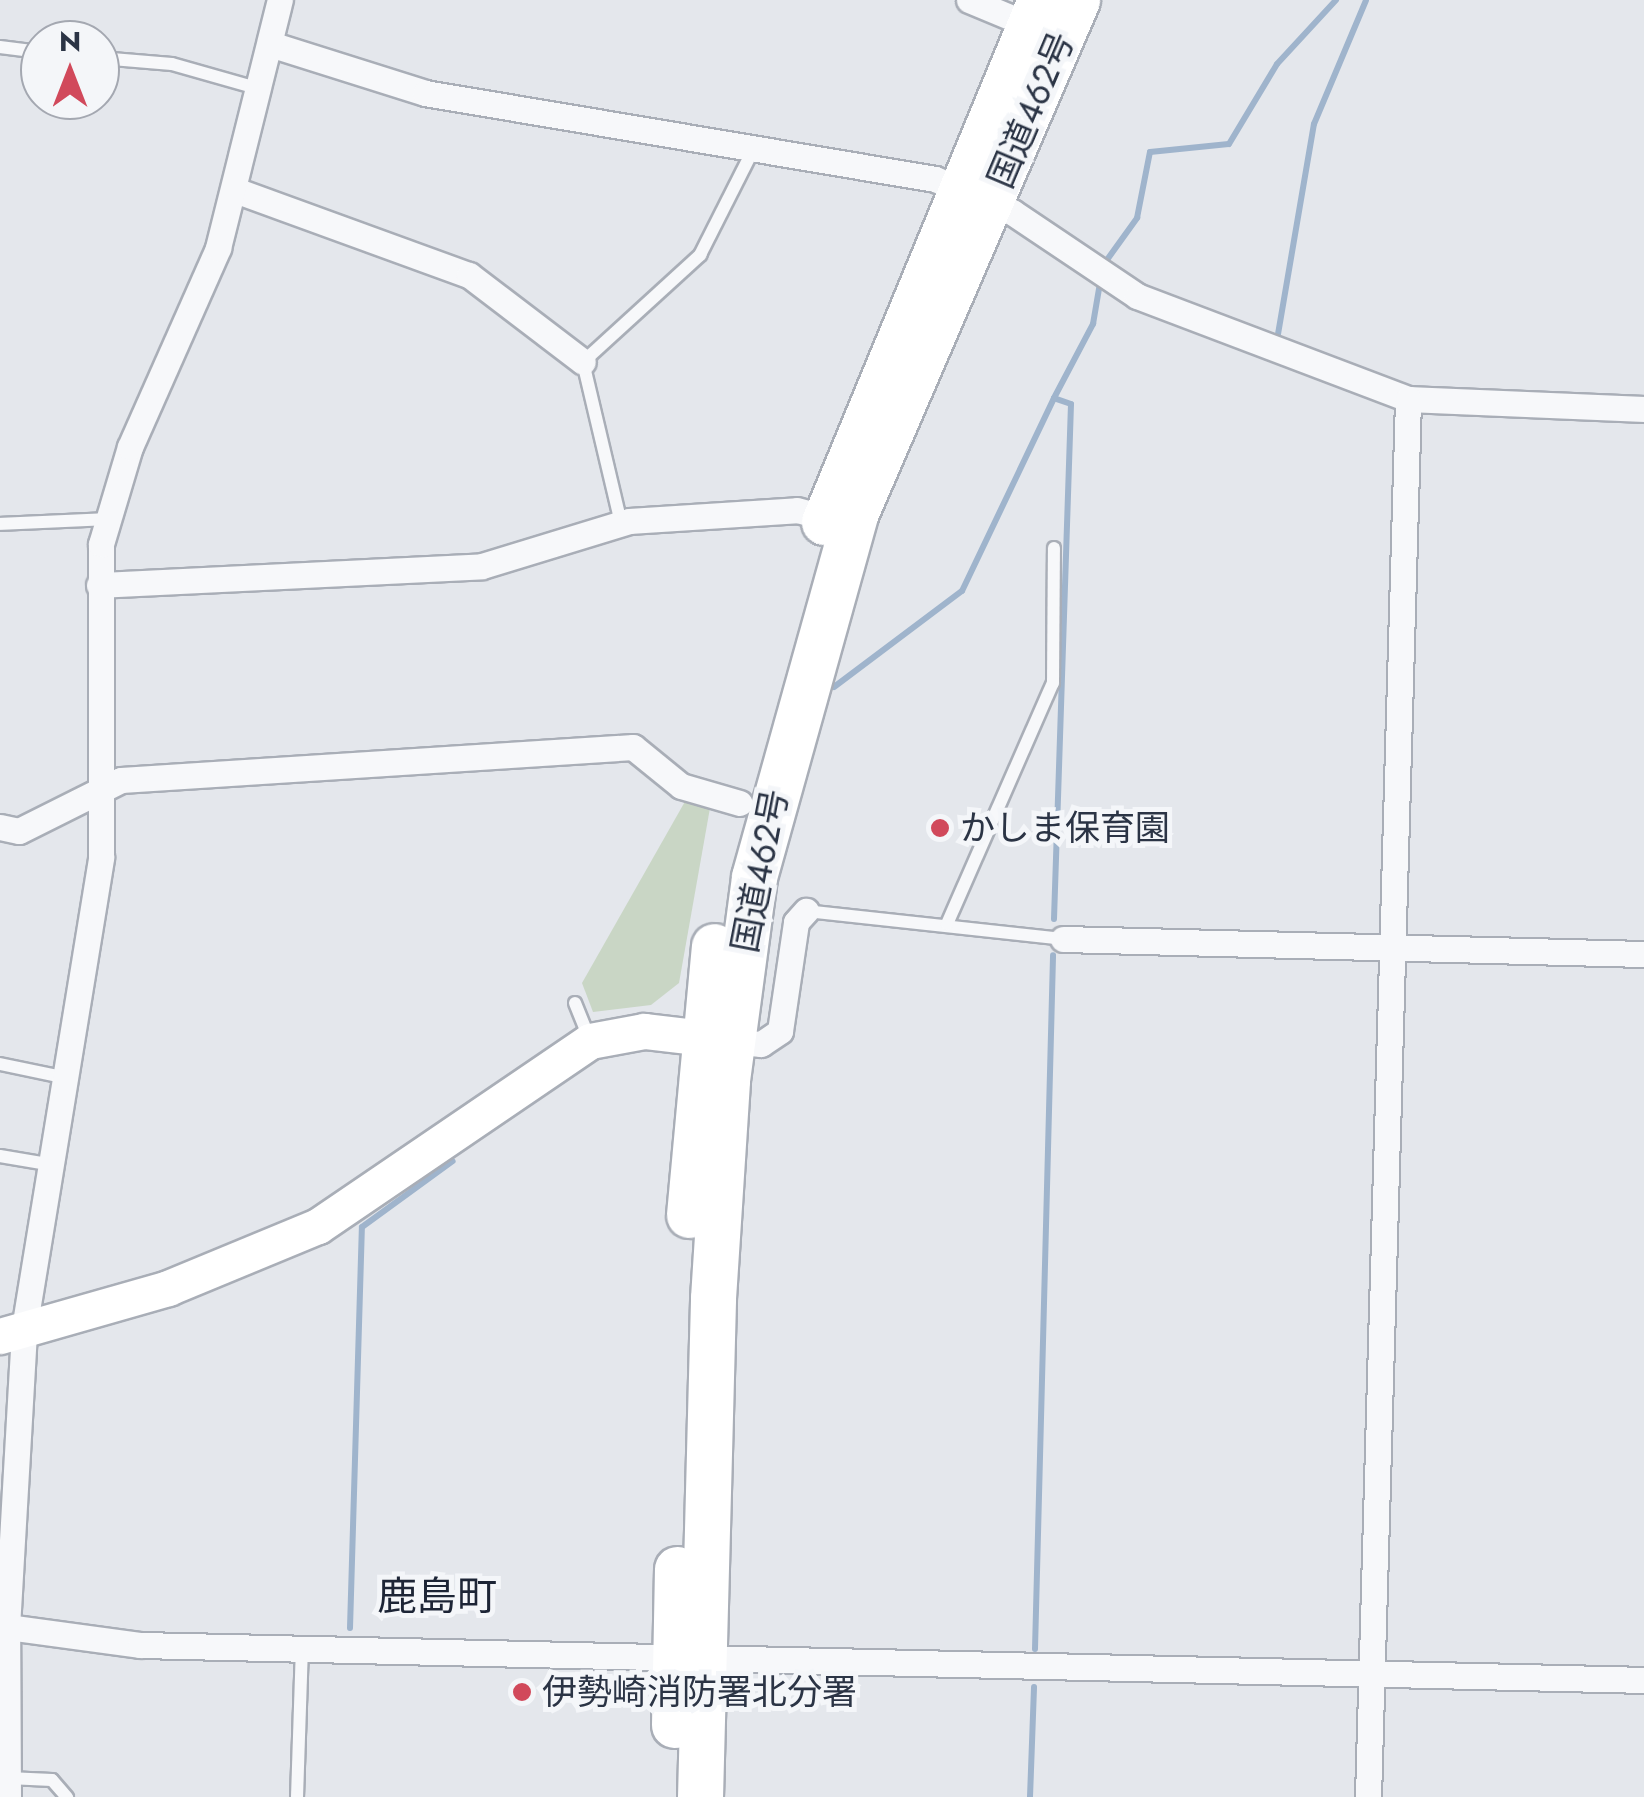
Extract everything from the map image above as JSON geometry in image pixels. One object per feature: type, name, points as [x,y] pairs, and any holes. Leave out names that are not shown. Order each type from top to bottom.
[{"type":"highway","name":"国道462号","points":[[674,1797],[690,1657],[715,1039],[740,804],[826,518],[976,195],[1077,0]]},
{"type":"highway","name":"国道462号","points":[[715,1039],[807,664],[856,512],[976,195],[1034,12]]},
{"type":"highway","name":"国道462号","points":[[690,1657],[700,1797]]},
{"type":"street","points":[[8,1787],[3,1686],[12,1332],[53,1165],[97,904],[102,786],[100,585],[109,519],[236,190],[256,88],[280,0]]},
{"type":"street","points":[[969,0],[1034,12]]},
{"type":"street","points":[[270,44],[380,82],[752,152],[898,170],[976,195],[1153,303],[1408,398],[1644,409]]},
{"type":"street","points":[[236,190],[470,274],[584,362]]},
{"type":"street","points":[[1368,1797],[1408,398]]},
{"type":"street","points":[[100,585],[482,566],[621,523],[797,510],[826,518]]},
{"type":"street","points":[[0,827],[19,831],[102,786],[632,747],[681,786],[740,804]]},
{"type":"street","points":[[12,1332],[168,1288],[318,1226],[590,1040],[644,1030],[761,1044],[780,1030],[796,922],[806,911]]},
{"type":"street","points":[[1063,938],[1644,954]]},
{"type":"street","points":[[7,1627],[140,1645],[1644,1680]]},
{"type":"lane","points":[[120,60],[172,64],[256,88]]},
{"type":"lane","points":[[621,523],[584,362],[700,255],[752,152]]},
{"type":"lane","points":[[0,524],[109,519]]},
{"type":"lane","points":[[947,924],[1053,683],[1054,548]]},
{"type":"lane","points":[[806,911],[1063,938]]},
{"type":"lane","points":[[575,1003],[590,1040]]},
{"type":"lane","points":[[0,1064],[70,1078]]},
{"type":"lane","points":[[0,1156],[53,1165]]},
{"type":"lane","points":[[298,1797],[302,1648]]},
{"type":"lane","points":[[8,1787],[52,1780],[67,1797]]},
{"type":"green space","points":[[687,798],[710,808],[679,983],[651,1005],[593,1012],[582,983]]},
{"type":"waterway","points":[[1104,264],[1137,218],[1150,152],[1229,144],[1277,64],[1336,0]]},
{"type":"waterway","points":[[1277,340],[1314,124],[1366,0]]},
{"type":"waterway","points":[[1054,919],[1071,404],[1054,398],[1093,324],[1100,283]]},
{"type":"waterway","points":[[834,687],[962,591],[1054,398]]},
{"type":"waterway","points":[[1035,1649],[1053,955]]},
{"type":"waterway","points":[[350,1628],[362,1227],[453,1161]]},
{"type":"waterway","points":[[1030,1797],[1034,1687]]},
{"type":"place","name":"かしま保育園","points":[[940,828]]},
{"type":"place","name":"伊勢崎消防署北分署","points":[[522,1692]]},
{"type":"district","name":"鹿島町","points":[[437,1596]]}]
